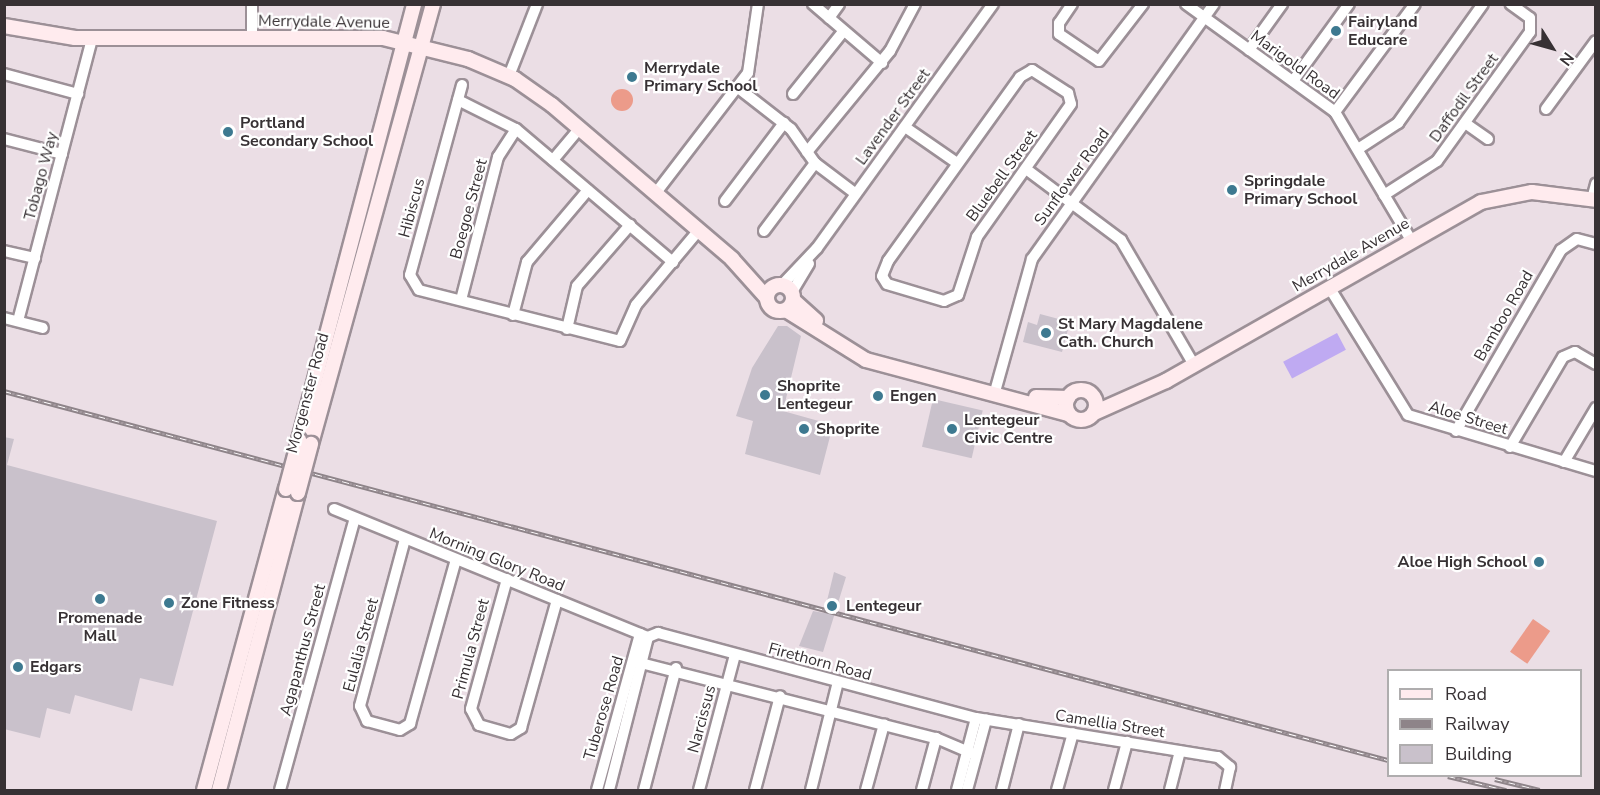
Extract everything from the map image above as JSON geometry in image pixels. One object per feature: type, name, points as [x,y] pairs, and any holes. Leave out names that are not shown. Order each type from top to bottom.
[{"type":"street","points":[[252,4],[252,38]]},
{"type":"street","name":"Morgenster Road","points":[[219,790],[414,4]]},
{"type":"street","name":"Morgenster Road","points":[[305,442],[433,4]]},
{"type":"street","points":[[509,76],[537,4]]},
{"type":"street","points":[[655,194],[738,87],[754,56],[758,4]]},
{"type":"street","points":[[813,4],[842,33],[882,63]]},
{"type":"street","points":[[829,18],[839,4]]},
{"type":"street","points":[[807,152],[882,63],[915,4]]},
{"type":"street","name":"Lavender Street","points":[[782,295],[993,4]]},
{"type":"street","points":[[1072,4],[1059,22],[1059,34],[1099,61],[1143,4]]},
{"type":"street","name":"Marigold Road","points":[[1186,4],[1335,112],[1411,240]]},
{"type":"street","name":"Sunflower Road","points":[[996,388],[1032,259],[1214,4]]},
{"type":"street","points":[[1249,50],[1282,4]]},
{"type":"street","points":[[1293,81],[1349,4]]},
{"type":"street","points":[[1335,112],[1415,4]]},
{"type":"street","points":[[1358,149],[1398,123],[1483,4]]},
{"type":"street","name":"Daffodil Street","points":[[1384,195],[1432,166],[1532,28],[1530,18],[1511,4]]},
{"type":"street","name":"Merrydale Avenue","points":[[4,26],[92,38],[404,40],[509,76],[579,129],[747,273],[782,295],[835,334],[902,367],[1068,414]]},
{"type":"street","points":[[793,94],[842,33]]},
{"type":"street","name":"Tobago Way","points":[[18,321],[92,38]]},
{"type":"street","points":[[1546,109],[1596,41]]},
{"type":"street","name":"Bluebell Street","points":[[1032,70],[1068,93],[1071,104],[1026,169],[977,237],[958,295],[944,301],[891,286],[882,276],[885,266],[957,163],[1020,77],[1032,70]]},
{"type":"street","points":[[4,74],[78,94]]},
{"type":"street","name":"Hibiscus","points":[[462,85],[410,275],[419,290],[620,341],[636,305],[698,231]]},
{"type":"street","points":[[738,87],[784,123],[815,163],[856,194]]},
{"type":"street","points":[[458,100],[516,129],[673,262]]},
{"type":"street","points":[[725,201],[784,123]]},
{"type":"street","points":[[1465,123],[1488,139]]},
{"type":"street","points":[[905,127],[957,163]]},
{"type":"street","name":"Boegoe Street","points":[[460,300],[498,157],[516,129]]},
{"type":"street","points":[[553,160],[579,129]]},
{"type":"street","points":[[4,140],[62,154]]},
{"type":"street","points":[[764,231],[815,163]]},
{"type":"street","points":[[1026,169],[1121,240],[1194,365]]},
{"type":"street","points":[[1594,200],[1596,184]]},
{"type":"street","points":[[513,315],[527,262],[588,190]]},
{"type":"street","name":"Merrydale Avenue","points":[[1094,413],[1136,395],[1194,365],[1455,214],[1506,195],[1552,192],[1594,200]]},
{"type":"street","points":[[567,329],[578,286],[630,225]]},
{"type":"street","name":"Bamboo Road","points":[[1456,431],[1561,250],[1577,239],[1596,244]]},
{"type":"street","points":[[4,251],[34,258]]},
{"type":"street","name":"Aloe Street","points":[[1329,287],[1402,410],[1456,431],[1596,471]]},
{"type":"street","points":[[4,318],[43,328]]},
{"type":"street","points":[[1510,447],[1563,357],[1575,352],[1596,364]]},
{"type":"street","name":"Merrydale Avenue","points":[[902,367],[1052,400],[1068,398]]},
{"type":"street","points":[[1077,391],[1090,393],[1094,413],[1083,420],[1068,414],[1068,398],[1077,391]]},
{"type":"street","name":"Merrydale Avenue","points":[[1090,393],[1136,395]]},
{"type":"street","points":[[1564,462],[1596,408]]},
{"type":"street","name":"Morgenster Road","points":[[204,790],[292,491]]},
{"type":"street","name":"Morning Glory Road","points":[[334,509],[644,635]]},
{"type":"street","name":"Agapanthus Street","points":[[280,790],[354,518]]},
{"type":"street","name":"Eulalia Street","points":[[405,539],[360,706],[367,721],[400,730],[410,724],[456,559]]},
{"type":"street","name":"Primula Street","points":[[507,579],[471,709],[479,725],[510,734],[521,728],[557,600]]},
{"type":"street","name":"Firethorn Road","points":[[644,635],[658,633],[735,656],[981,719]]},
{"type":"street","name":"Tuberose Road","points":[[609,790],[644,635]]},
{"type":"street","name":"Narcissus","points":[[699,790],[735,656]]},
{"type":"street","points":[[637,662],[676,668],[936,738],[971,754]]},
{"type":"street","name":"Tuberose Road","points":[[597,790],[637,662]]},
{"type":"street","points":[[644,790],[676,668]]},
{"type":"street","points":[[811,790],[838,682]]},
{"type":"street","points":[[755,790],[780,696]]},
{"type":"street","points":[[957,790],[981,719]]},
{"type":"street","name":"Camellia Street","points":[[981,719],[1180,751],[1227,763],[1225,790]]},
{"type":"street","points":[[866,790],[884,724]]},
{"type":"street","points":[[1002,790],[1019,724]]},
{"type":"street","points":[[1058,790],[1073,733]]},
{"type":"street","points":[[922,790],[936,738]]},
{"type":"street","points":[[1114,790],[1127,742]]},
{"type":"street","points":[[1170,790],[1180,751]]},
{"type":"street","points":[[967,790],[971,754]]},
{"type":"shaded area","points":[[622,89],[630,92],[633,100],[630,108],[622,111],[614,108],[611,100],[614,92]]},
{"type":"shaded area","points":[[1337,333],[1346,350],[1292,378],[1283,362]]},
{"type":"shaded area","points":[[1533,619],[1550,631],[1527,664],[1510,652]]},
{"type":"building","name":"St Mary Magdalene Cath. Church","points":[[1040,314],[1070,322],[1062,352],[1023,342],[1028,322],[1037,325]]},
{"type":"building","name":"Shoprite Lentegeur","points":[[778,326],[787,326],[801,336],[783,411],[833,425],[820,475],[745,454],[753,421],[736,416],[752,368]]},
{"type":"building","name":"Lentegeur Civic Centre","points":[[933,399],[983,410],[972,458],[922,447]]},
{"type":"building","name":"Promenade Mall","points":[[4,437],[14,439],[7,465],[217,521],[173,686],[140,678],[132,711],[75,695],[70,714],[47,708],[40,738],[4,729]]},
{"type":"building","name":"Lentegeur","points":[[834,572],[846,577],[823,652],[799,646],[813,611],[824,613]]},
{"type":"railway","points":[[4,391],[1387,760]]},
{"type":"railway","points":[[1452,777],[1506,790]]},
{"type":"railway","points":[[1495,779],[1540,790]]},
{"type":"place","name":"Fairyland Educare","points":[[1336,31]]},
{"type":"place","name":"Merrydale Primary School","points":[[632,77]]},
{"type":"place","name":"Portland Secondary School","points":[[228,132]]},
{"type":"place","name":"Springdale Primary School","points":[[1232,190]]},
{"type":"place","name":"St Mary Magdalene Cath. Church","points":[[1046,333]]},
{"type":"place","name":"Shoprite Lentegeur","points":[[765,395]]},
{"type":"place","name":"Engen","points":[[878,396]]},
{"type":"place","name":"Shoprite","points":[[804,429]]},
{"type":"place","name":"Lentegeur Civic Centre","points":[[952,429]]},
{"type":"place","name":"Aloe High School","points":[[1539,562]]},
{"type":"place","name":"Promenade Mall","points":[[100,599]]},
{"type":"place","name":"Zone Fitness","points":[[169,603]]},
{"type":"place","name":"Lentegeur","points":[[832,606]]},
{"type":"place","name":"Edgars","points":[[18,667]]}]
